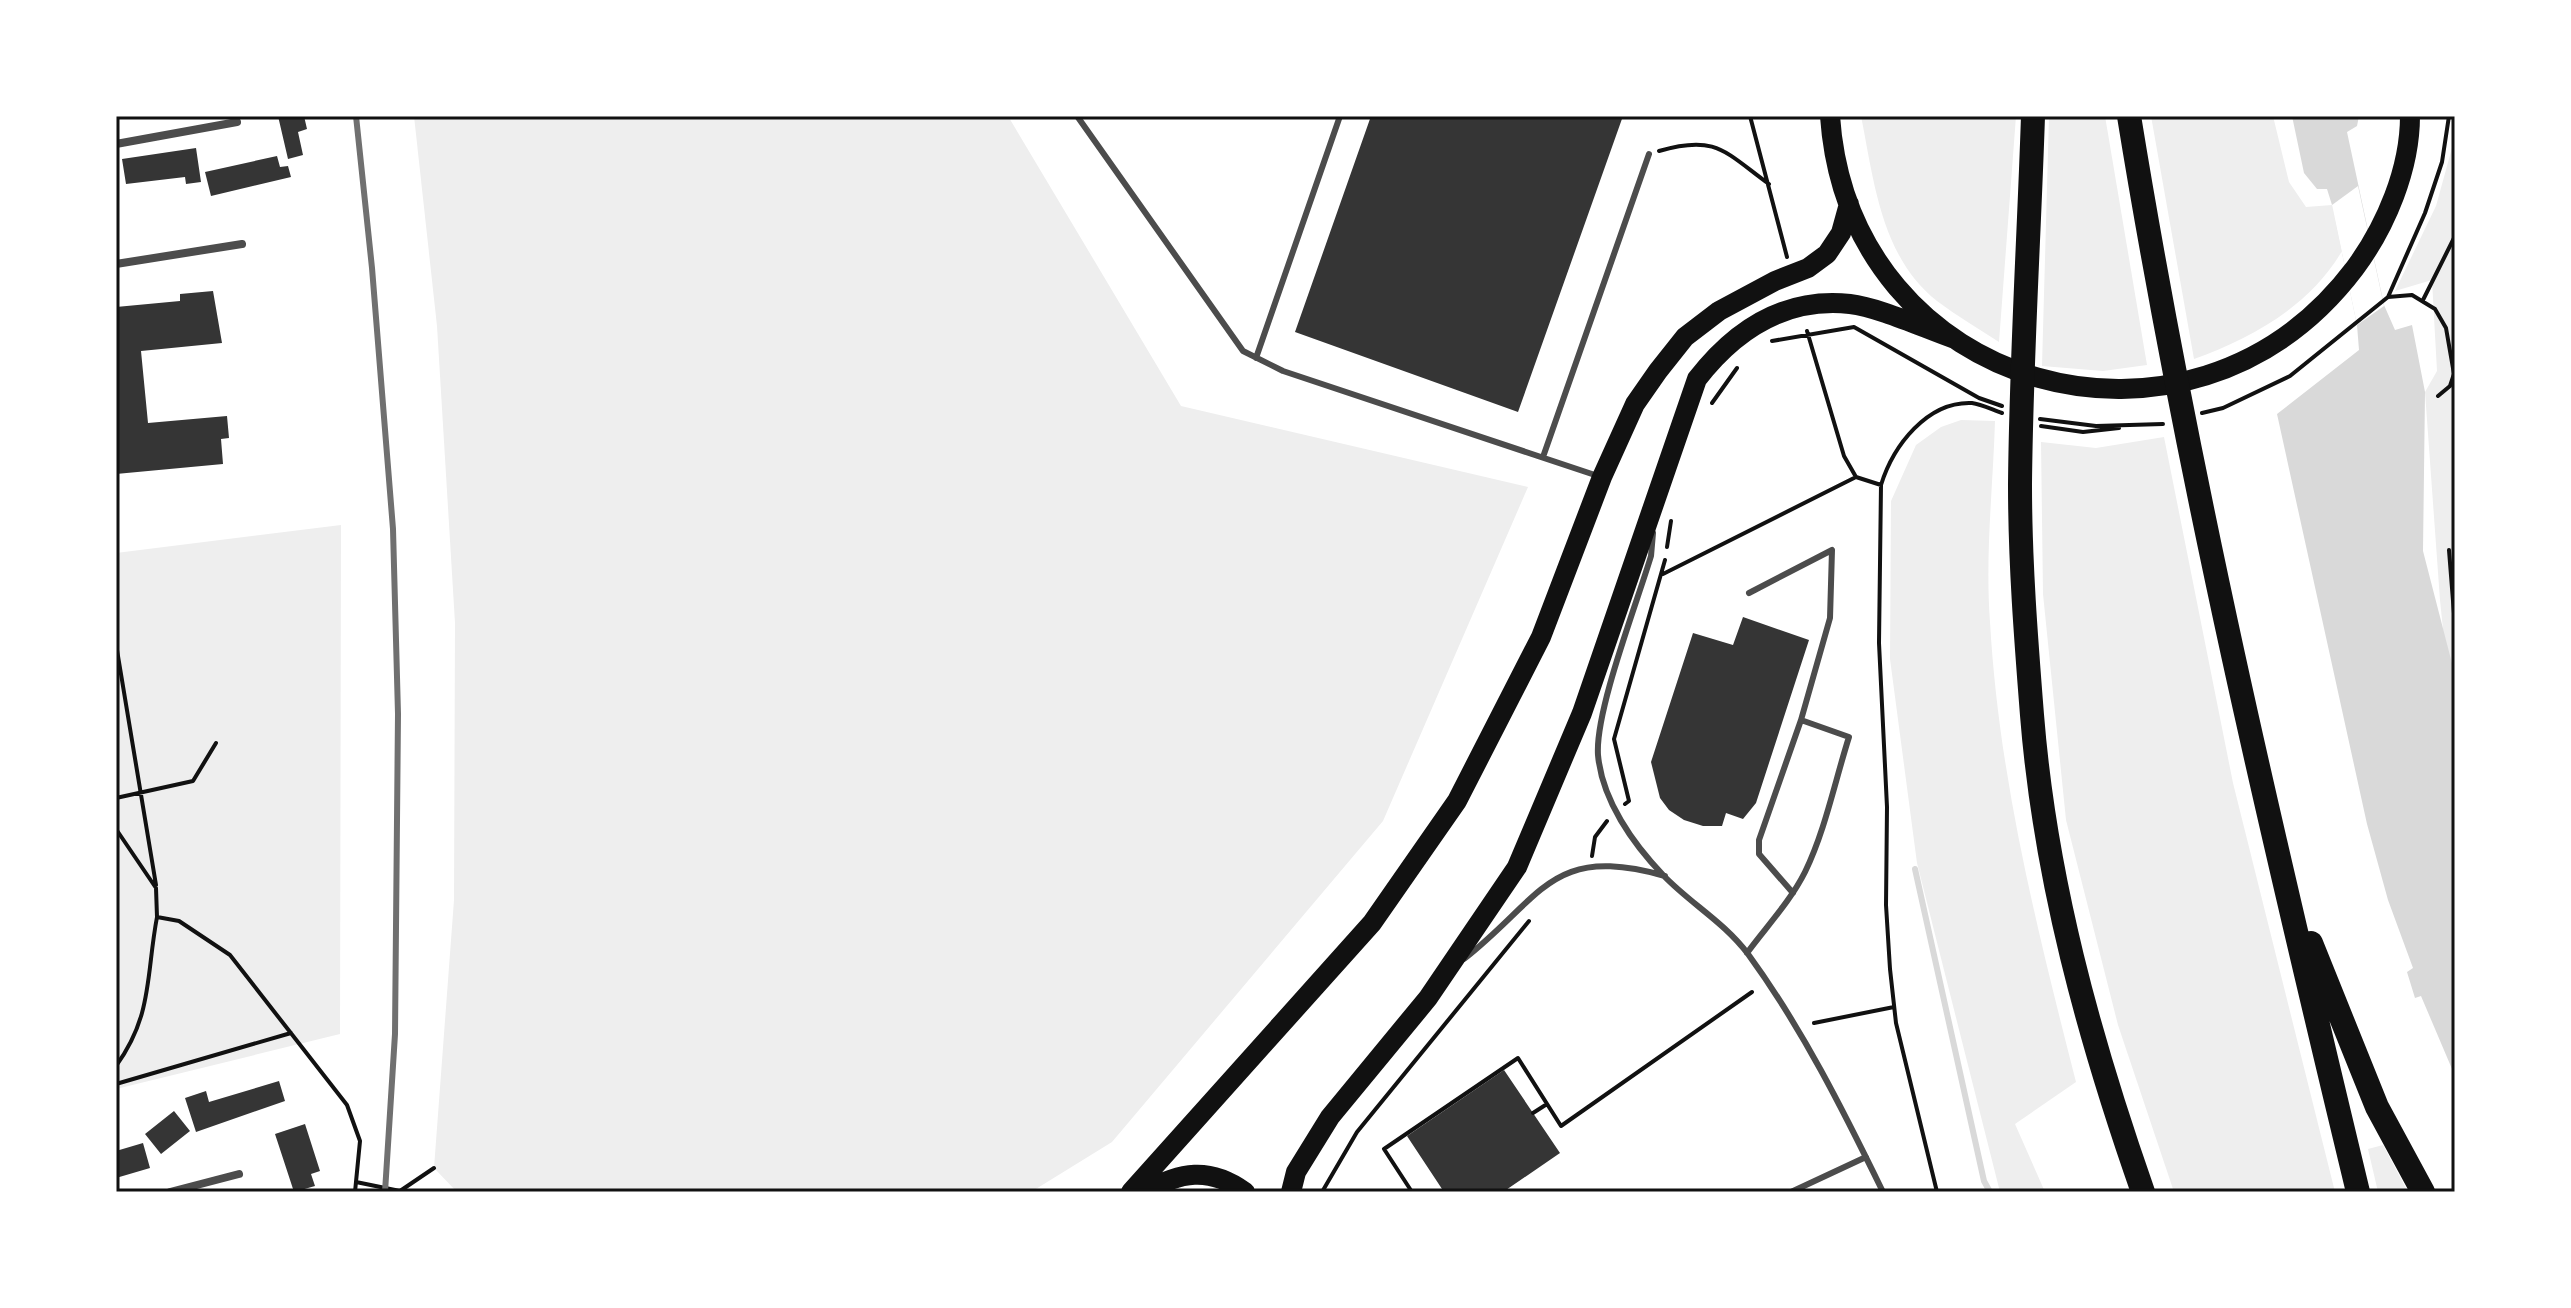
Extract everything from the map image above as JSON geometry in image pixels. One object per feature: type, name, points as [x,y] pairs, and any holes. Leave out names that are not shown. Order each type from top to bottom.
[{"type":"highway","points":[[2033,116],[2020,486],[2032,718],[2046,827],[2070,953],[2133,1164],[2145,1192]]},
{"type":"highway","points":[[2129,116],[2157,287],[2196,487],[2260,784],[2358,1192]]},
{"type":"highway","points":[[2260,784],[2315,954],[2377,1107],[2423,1192]]},
{"type":"main road","points":[[1830,116],[1832,147],[1858,227],[1889,276],[1917,308],[1955,339]]},
{"type":"main road","points":[[1291,1192],[1296,1172],[1330,1117],[1448,971],[1517,867],[1582,713],[1697,379],[1717,354],[1749,326],[1783,311],[1818,304],[1852,304],[1955,339],[2020,373],[2054,382],[2111,390],[2148,389],[2224,371],[2267,350],[2304,325],[2334,296],[2369,250],[2402,172],[2410,116]]},
{"type":"main road","points":[[1131,1192],[1372,923],[1457,801],[1541,637],[1602,477],[1635,404],[1685,337],[1719,311],[1775,281],[1808,268],[1827,254],[1841,233],[1849,204]]},
{"type":"main road","points":[[1144,1192],[1173,1176],[1211,1175],[1245,1192]]},
{"type":"street","points":[[116,144],[237,122]]},
{"type":"street","points":[[116,264],[242,244]]},
{"type":"street","points":[[170,1192],[239,1174]]},
{"type":"lane","points":[[1077,116],[1243,351],[1283,371],[1602,477]]},
{"type":"lane","points":[[1256,358],[1340,116]]},
{"type":"lane","points":[[1543,457],[1649,154]]},
{"type":"lane","points":[[1656,493],[1651,556],[1604,710],[1598,752],[1603,783],[1616,812],[1665,876],[1719,920],[1747,953],[1821,1070],[1883,1192]]},
{"type":"lane","points":[[1749,593],[1832,550],[1830,618],[1801,720],[1759,840],[1759,854],[1763,861],[1793,893]]},
{"type":"lane","points":[[1747,953],[1806,871],[1849,737],[1801,720]]},
{"type":"lane","points":[[1448,971],[1503,928],[1537,891],[1571,868],[1625,865],[1665,876]]},
{"type":"lane","points":[[1791,1192],[1866,1157]]},
{"type":"path","points":[[2193,416],[2223,408],[2290,376],[2388,297],[2442,162],[2449,116]]},
{"type":"path","points":[[1649,154],[1681,145],[1717,145],[1771,185]]},
{"type":"path","points":[[2423,300],[2455,236]]},
{"type":"path","points":[[2388,297],[2412,295],[2435,309],[2447,337],[2454,373],[2450,386],[2438,396]]},
{"type":"path","points":[[1761,348],[1771,341],[1825,329],[1854,327],[1979,398],[2006,407]]},
{"type":"path","points":[[2447,337],[2455,345]]},
{"type":"path","points":[[1710,409],[1742,361]]},
{"type":"path","points":[[1937,1192],[1894,1007],[1886,905],[1887,807],[1879,643],[1881,485],[1886,469],[1912,430],[1934,412],[1972,403],[2010,416]]},
{"type":"path","points":[[2034,417],[2096,426],[2163,424],[2083,432],[2035,425]]},
{"type":"path","points":[[1663,574],[1856,477],[1881,485]]},
{"type":"path","points":[[1629,801],[1614,739],[1663,574],[1672,518]]},
{"type":"path","points":[[2449,550],[2455,626]]},
{"type":"path","points":[[116,644],[143,793],[157,917],[150,989],[134,1041],[116,1066]]},
{"type":"path","points":[[116,798],[193,781],[216,743]]},
{"type":"path","points":[[1592,854],[1595,837],[1610,818]]},
{"type":"path","points":[[116,829],[156,888]]},
{"type":"path","points":[[1322,1192],[1357,1132],[1537,911]]},
{"type":"path","points":[[157,917],[179,921],[230,955],[347,1105],[360,1141],[355,1192]]},
{"type":"path","points":[[1412,1192],[1384,1149],[1518,1058],[1561,1126],[1752,992]]},
{"type":"path","points":[[1814,1023],[1894,1007]]},
{"type":"path","points":[[116,1084],[291,1033]]},
{"type":"path","points":[[1533,1113],[1547,1104]]},
{"type":"path","points":[[356,1182],[400,1191],[434,1168]]},
{"type":"shaded area","points":[[414,116],[1008,116],[1181,406],[1528,487],[1383,821],[1112,1142],[1031,1192],[457,1192],[434,1168],[454,900],[455,623],[437,326]]},
{"type":"shaded area","points":[[1861,116],[2016,116],[1999,342],[1937,301],[1903,263],[1883,216]]},
{"type":"shaded area","points":[[2049,116],[2105,116],[2147,365],[2103,371],[2042,366]]},
{"type":"shaded area","points":[[2151,116],[2273,116],[2289,182],[2306,207],[2332,205],[2342,251],[2314,288],[2278,318],[2237,341],[2194,359]]},
{"type":"shaded area","points":[[2292,116],[2359,116],[2357,126],[2347,132],[2384,305],[2395,330],[2412,325],[2425,392],[2423,551],[2455,675],[2455,1076],[2421,996],[2415,998],[2407,972],[2413,968],[2388,900],[2367,824],[2277,414],[2359,350],[2357,325],[2332,205],[2327,189],[2317,189],[2304,173]]},
{"type":"shaded area","points":[[2455,137],[2455,675],[2444,639],[2425,392],[2437,371],[2432,280],[2395,291],[2436,206]]},
{"type":"shaded area","points":[[1961,420],[1995,421],[1989,597],[2002,739],[2034,911],[2076,1082],[2015,1124],[2045,1192],[2000,1192],[1917,863],[1890,659],[1891,501],[1916,445],[1941,427]]},
{"type":"shaded area","points":[[2164,437],[2233,783],[2335,1192],[2174,1192],[2118,1025],[2066,820],[2043,594],[2041,442],[2096,448]]},
{"type":"shaded area","points":[[341,525],[340,1034],[116,1089],[116,553]]},
{"type":"shaded area","points":[[2383,1145],[2408,1192],[2378,1192],[2368,1149]]},
{"type":"pier","points":[[2358,186],[2384,306],[2357,325],[2332,205]]},
{"type":"building","points":[[278,116],[304,116],[307,129],[298,132],[303,155],[288,159]]},
{"type":"building","points":[[1371,116],[1623,116],[1518,412],[1295,332]]},
{"type":"building","points":[[196,148],[201,182],[186,184],[185,177],[126,184],[122,159]]},
{"type":"building","points":[[277,156],[280,167],[288,166],[291,177],[211,196],[205,172]]},
{"type":"building","points":[[213,291],[222,343],[141,351],[148,423],[227,416],[229,438],[221,439],[223,464],[116,474],[116,307],[180,301],[180,294]]},
{"type":"building","points":[[1743,617],[1809,640],[1756,803],[1743,819],[1726,813],[1722,826],[1703,826],[1684,820],[1669,810],[1660,798],[1651,762],[1693,633],[1733,645]]},
{"type":"building","points":[[1504,1070],[1560,1153],[1503,1192],[1444,1192],[1407,1136]]},
{"type":"building","points":[[279,1081],[285,1101],[196,1132],[185,1098],[206,1091],[209,1102]]},
{"type":"building","points":[[174,1111],[190,1131],[161,1154],[145,1134]]},
{"type":"building","points":[[305,1124],[320,1171],[311,1174],[315,1186],[294,1192],[275,1134]]},
{"type":"building","points":[[143,1143],[150,1168],[116,1178],[116,1151]]},
{"type":"waterway","points":[[1915,869],[1984,1181],[1990,1192]]},
{"type":"railway","points":[[356,116],[393,529],[398,714],[395,1034],[385,1192]]}]
